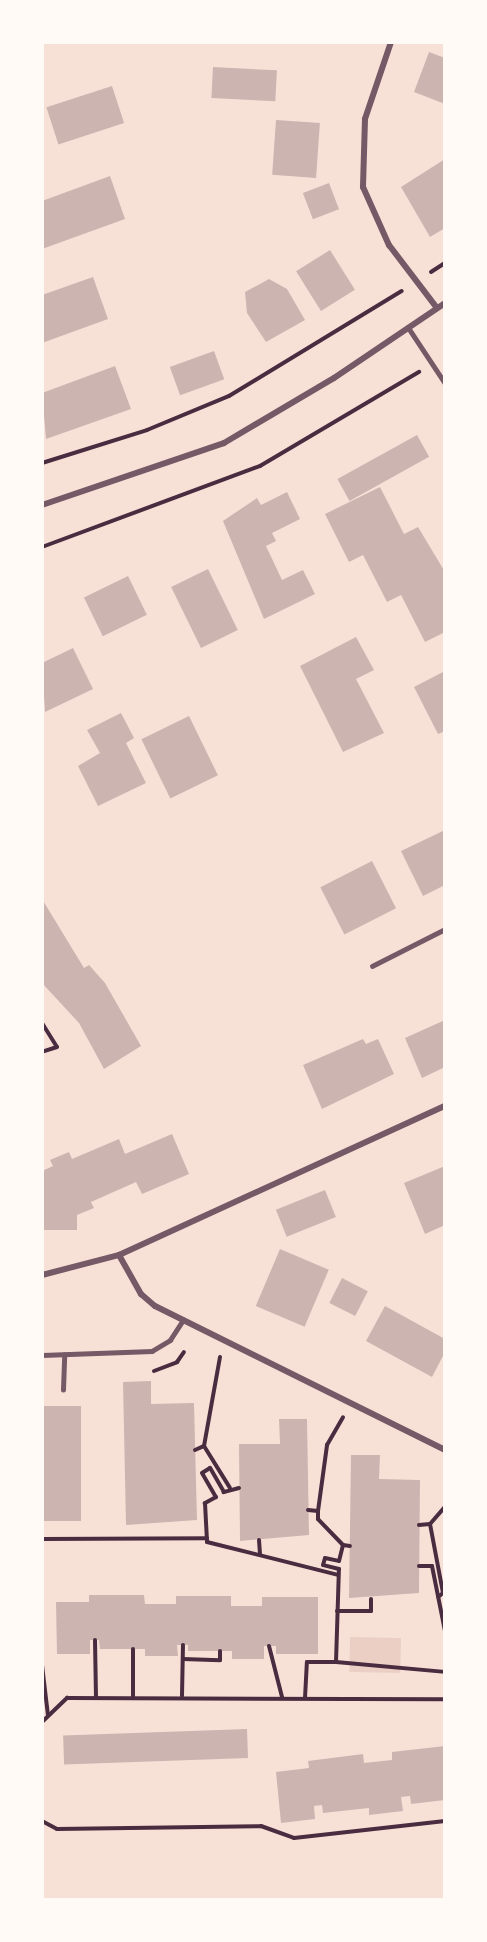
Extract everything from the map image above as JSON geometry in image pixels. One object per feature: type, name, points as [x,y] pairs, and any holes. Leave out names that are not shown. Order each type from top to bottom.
[{"type":"street","points":[[392,42],[365,119],[363,187],[389,244],[437,308]]},
{"type":"street","points":[[42,505],[224,443],[445,303]]},
{"type":"street","points":[[42,1275],[119,1255],[445,1106]]},
{"type":"street","points":[[119,1255],[141,1294],[183,1320],[445,1449]]},
{"type":"lane","points":[[408,327],[434,363],[445,383]]},
{"type":"lane","points":[[372,966],[445,929]]},
{"type":"lane","points":[[42,1355],[152,1351],[170,1340],[183,1320]]},
{"type":"lane","points":[[63,1390],[64,1355]]},
{"type":"path","points":[[42,463],[147,430],[229,396],[445,263]]},
{"type":"path","points":[[42,547],[261,466],[434,363]]},
{"type":"path","points":[[42,1023],[57,1047],[42,1052]]},
{"type":"path","points":[[223,1340],[204,1446],[230,1488]]},
{"type":"path","points":[[350,1546],[343,1545],[318,1519],[318,1510],[327,1444],[352,1403]]},
{"type":"path","points":[[195,1450],[204,1446]]},
{"type":"path","points":[[204,1476],[210,1468],[224,1492],[230,1488],[239,1488]]},
{"type":"path","points":[[196,1476],[204,1476]]},
{"type":"path","points":[[204,1476],[216,1497],[205,1503],[207,1538]]},
{"type":"path","points":[[419,1525],[430,1524],[445,1507]]},
{"type":"path","points":[[309,1510],[318,1510]]},
{"type":"path","points":[[430,1524],[443,1593],[438,1597]]},
{"type":"path","points":[[42,1539],[207,1538],[260,1555],[338,1575]]},
{"type":"path","points":[[259,1540],[260,1555]]},
{"type":"path","points":[[336,1662],[339,1569],[322,1565],[324,1558],[339,1561],[343,1545]]},
{"type":"path","points":[[419,1566],[432,1566],[445,1631]]},
{"type":"path","points":[[337,1611],[371,1611],[371,1599]]},
{"type":"path","points":[[95,1640],[96,1698]]},
{"type":"path","points":[[182,1696],[183,1645]]},
{"type":"path","points":[[269,1646],[282,1698]]},
{"type":"path","points":[[133,1649],[133,1697]]},
{"type":"path","points":[[183,1659],[220,1660],[220,1651]]},
{"type":"path","points":[[305,1698],[307,1662],[336,1662],[445,1672]]},
{"type":"path","points":[[42,1665],[49,1716]]},
{"type":"path","points":[[42,1722],[67,1698],[182,1696],[445,1699]]},
{"type":"path","points":[[42,1821],[57,1829],[261,1826],[294,1838],[445,1821]]},
{"type":"shaded area","points":[[350,1637],[401,1638],[400,1673],[349,1672]]},
{"type":"building","points":[[429,52],[445,58],[445,104],[414,92]]},
{"type":"building","points":[[213,67],[277,70],[275,101],[211,98]]},
{"type":"building","points":[[112,86],[124,123],[58,144],[46,107]]},
{"type":"building","points":[[276,120],[320,123],[316,178],[272,175]]},
{"type":"building","points":[[445,159],[445,228],[430,237],[401,187]]},
{"type":"building","points":[[110,176],[125,219],[42,249],[42,201]]},
{"type":"building","points":[[329,183],[339,209],[313,219],[303,193]]},
{"type":"building","points":[[330,250],[355,290],[321,311],[296,271]]},
{"type":"building","points":[[93,277],[108,319],[42,343],[42,295]]},
{"type":"building","points":[[269,279],[287,289],[305,320],[266,342],[247,313],[245,292]]},
{"type":"building","points":[[214,351],[224,379],[180,395],[170,367]]},
{"type":"building","points":[[115,366],[131,409],[46,439],[42,393]]},
{"type":"building","points":[[417,435],[429,457],[350,501],[337,479]]},
{"type":"building","points":[[380,487],[404,534],[418,527],[445,572],[445,632],[425,642],[401,595],[387,602],[363,555],[349,562],[325,514]]},
{"type":"building","points":[[287,492],[300,519],[272,533],[276,541],[266,546],[282,580],[303,570],[315,594],[264,619],[223,521],[257,498],[261,505]]},
{"type":"building","points":[[208,569],[238,630],[201,648],[171,587]]},
{"type":"building","points":[[128,576],[147,615],[103,636],[84,597]]},
{"type":"building","points":[[356,637],[374,670],[356,679],[384,733],[343,752],[300,666]]},
{"type":"building","points":[[73,648],[93,689],[45,712],[42,663]]},
{"type":"building","points":[[445,671],[445,731],[438,734],[414,687]]},
{"type":"building","points":[[121,713],[134,738],[126,743],[146,783],[98,806],[78,766],[100,753],[87,730]]},
{"type":"building","points":[[189,716],[218,775],[170,799],[141,739]]},
{"type":"building","points":[[445,830],[445,885],[423,896],[401,851]]},
{"type":"building","points":[[372,861],[396,908],[344,935],[320,887]]},
{"type":"building","points":[[42,899],[84,968],[89,965],[105,983],[141,1046],[104,1069],[79,1023],[42,983]]},
{"type":"building","points":[[445,1020],[445,1067],[422,1078],[405,1038]]},
{"type":"building","points":[[363,1039],[366,1044],[378,1039],[394,1074],[322,1109],[303,1065]]},
{"type":"building","points":[[172,1134],[189,1174],[142,1194],[136,1182],[91,1202],[94,1208],[77,1215],[77,1230],[42,1230],[42,1171],[53,1166],[50,1160],[69,1152],[72,1159],[119,1139],[125,1154]]},
{"type":"building","points":[[445,1166],[445,1225],[425,1234],[404,1183]]},
{"type":"building","points":[[325,1190],[336,1217],[287,1237],[276,1210]]},
{"type":"building","points":[[280,1249],[329,1270],[305,1327],[256,1306]]},
{"type":"building","points":[[342,1278],[368,1291],[355,1316],[329,1303]]},
{"type":"building","points":[[385,1306],[445,1339],[445,1352],[432,1377],[366,1341]]},
{"type":"building","points":[[151,1381],[151,1404],[194,1403],[197,1520],[126,1525],[123,1382]]},
{"type":"building","points":[[42,1406],[81,1406],[81,1521],[42,1521]]},
{"type":"building","points":[[279,1419],[307,1419],[309,1535],[240,1541],[239,1444],[280,1444]]},
{"type":"building","points":[[351,1455],[380,1455],[379,1479],[420,1480],[419,1593],[349,1598]]},
{"type":"building","points":[[89,1595],[144,1595],[145,1604],[176,1604],[176,1596],[231,1596],[231,1606],[262,1606],[262,1597],[318,1597],[318,1654],[276,1654],[276,1646],[264,1646],[264,1659],[232,1659],[232,1651],[188,1651],[188,1645],[177,1645],[178,1656],[145,1656],[145,1649],[100,1649],[99,1640],[90,1640],[90,1654],[57,1654],[56,1602],[89,1602]]},
{"type":"building","points":[[247,1729],[248,1758],[64,1764],[63,1735]]},
{"type":"building","points":[[445,1746],[445,1800],[411,1804],[410,1796],[401,1797],[403,1811],[369,1815],[369,1808],[323,1813],[322,1805],[314,1806],[315,1819],[281,1823],[276,1772],[309,1768],[308,1761],[363,1754],[364,1763],[392,1760],[392,1752]]}]
